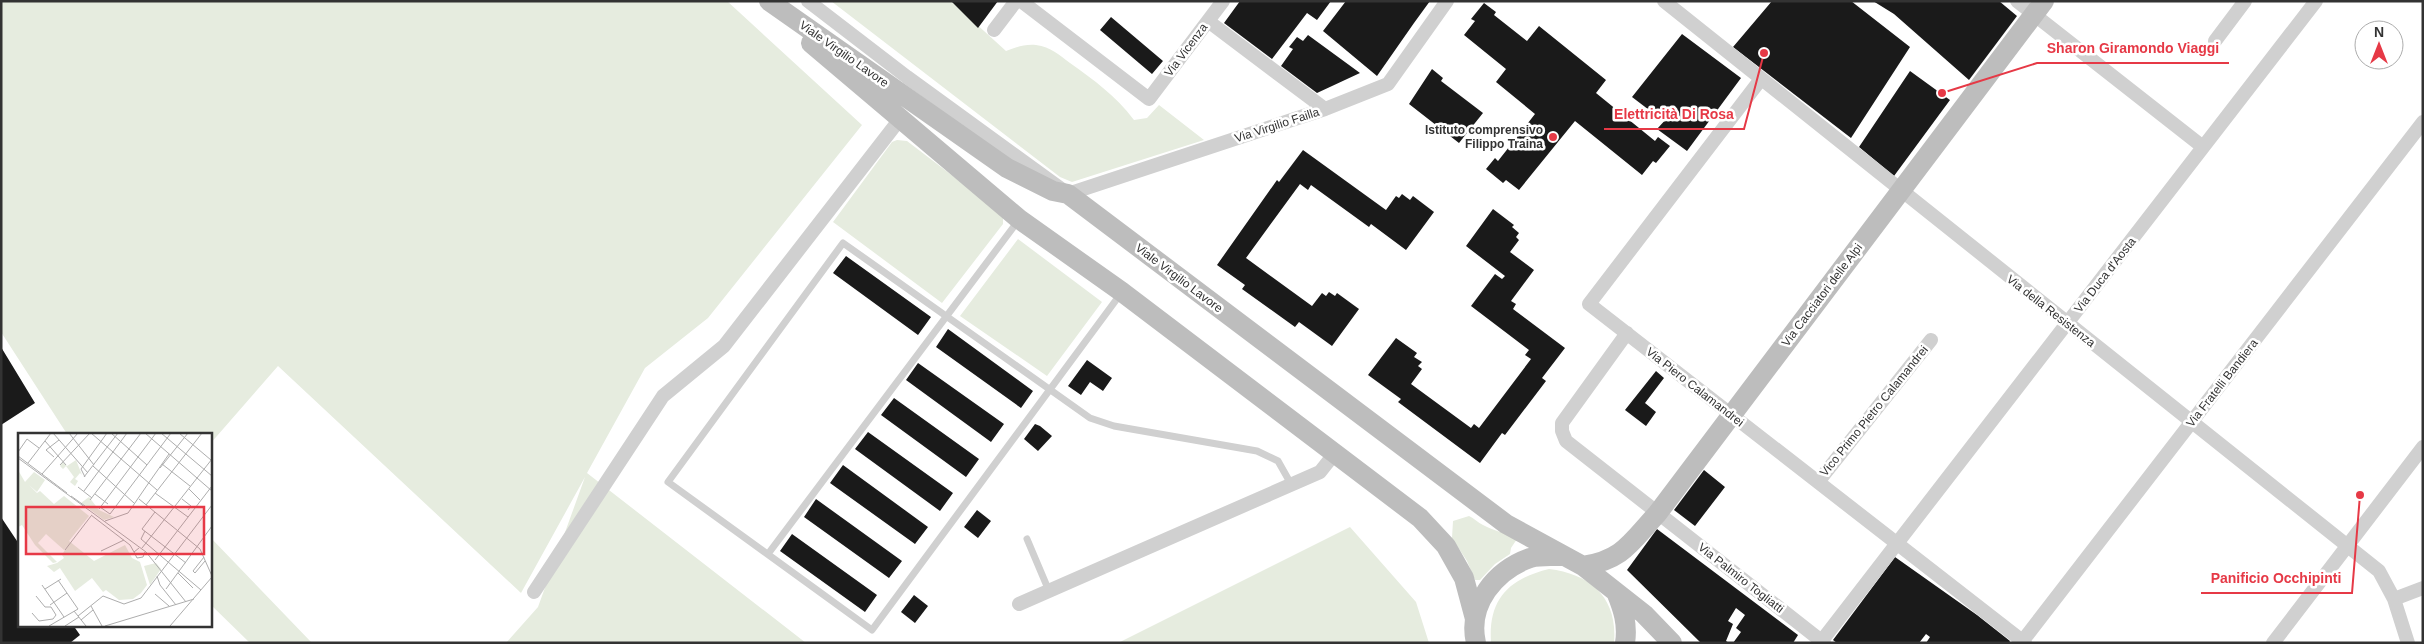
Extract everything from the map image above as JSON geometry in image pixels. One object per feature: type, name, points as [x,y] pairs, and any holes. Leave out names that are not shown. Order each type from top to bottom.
[{"type":"street","name":"Viale Virgilio Lavore","points":[[765,1],[833,64],[1020,219],[1122,292],[1420,518],[1446,546],[1464,578],[1475,619]]},
{"type":"street","name":"Viale Virgilio Lavore","points":[[769,1],[1007,168],[1053,191],[1068,194],[1506,524],[1561,556],[1583,566],[1644,614],[1672,643]]},
{"type":"street","points":[[808,1],[907,77],[1068,194]]},
{"type":"street","points":[[994,30],[1016,1]]},
{"type":"street","name":"Via Vicenza","points":[[1021,1],[1149,99],[1223,1]]},
{"type":"street","name":"Via Virgilio Failla","points":[[1068,194],[1325,109],[1388,84],[1447,1]]},
{"type":"street","name":"Via della Resistenza","points":[[1664,1],[1900,192],[2379,571],[2394,600],[2408,643]]},
{"type":"street","points":[[2017,1],[2039,8],[2203,147]]},
{"type":"street","points":[[2215,41],[2245,1]]},
{"type":"street","name":"Via Duca d'Aosta","points":[[1822,642],[2316,1]]},
{"type":"street","name":"Via Cacciatori delle Alpi","points":[[1583,566],[1602,563],[1618,556],[1657,514],[2039,8]]},
{"type":"street","points":[[1208,21],[1325,109]]},
{"type":"street","name":"Via Piero Calamandrei","points":[[1761,79],[1588,304],[2023,642]]},
{"type":"street","points":[[534,592],[659,401],[724,346],[900,120]]},
{"type":"street","name":"Via Fratelli Bandiera","points":[[2023,642],[2423,122]]},
{"type":"street","name":"Via Palmiro Togliatti","points":[[1627,333],[1562,423],[1562,432],[1566,441],[1822,642]]},
{"type":"street","name":"Vico Primo Pietro Calamandrei","points":[[1818,482],[1931,340]]},
{"type":"street","points":[[2273,643],[2423,447]]},
{"type":"street","points":[[1018,604],[1320,472],[1335,453]]},
{"type":"street","points":[[1476,643],[1475,619],[1485,591],[1505,569],[1532,557],[1561,556]]},
{"type":"street","points":[[2394,600],[2423,588]]},
{"type":"street","points":[[1616,592],[1624,611],[1627,631],[1625,643]]},
{"type":"lane","points":[[768,554],[1020,219]]},
{"type":"lane","points":[[1122,292],[1050,389],[872,630],[668,482],[843,243],[947,316],[1050,389],[1090,418],[1114,426],[1256,451],[1269,455],[1278,461],[1291,484]]},
{"type":"lane","points":[[1027,539],[1049,591]]},
{"type":"shaded area","points":[[1,1],[727,1],[862,125],[708,318],[645,368],[587,473],[806,643],[506,643],[538,607],[585,477],[521,593],[278,366],[211,443],[211,433],[66,433],[1,332]]},
{"type":"shaded area","points":[[831,1],[951,1],[1006,51],[1032,45],[1050,49],[1104,89],[1120,103],[1134,120],[1147,118],[1159,105],[1204,140],[1072,182],[1060,177]]},
{"type":"shaded area","points":[[897,140],[907,141],[1000,212],[1003,217],[1003,224],[942,303],[833,222],[892,142]]},
{"type":"shaded area","points":[[1018,239],[1102,302],[1047,376],[960,316]]},
{"type":"shaded area","points":[[1469,516],[1487,527],[1517,539],[1511,548],[1510,554],[1495,564],[1480,580],[1475,580],[1467,561],[1452,538],[1453,521]]},
{"type":"shaded area","points":[[1350,527],[1416,602],[1429,643],[1118,643]]},
{"type":"shaded area","points":[[211,538],[312,643],[250,643],[211,605]]},
{"type":"shaded area","points":[[1549,569],[1577,576],[1599,591],[1611,613],[1614,627],[1614,643],[1491,643],[1493,615],[1497,603],[1504,594],[1512,585],[1522,579]]},
{"type":"building","points":[[951,1],[998,1],[978,28]]},
{"type":"building","points":[[1240,1],[1331,1],[1317,20],[1307,13],[1272,59],[1224,23]]},
{"type":"building","points":[[1346,1],[1430,1],[1377,76],[1323,31]]},
{"type":"building","points":[[1772,1],[1851,1],[1910,47],[1851,138],[1733,47]]},
{"type":"building","points":[[1873,1],[1999,1],[2017,16],[1969,80],[1894,14]]},
{"type":"building","points":[[1484,3],[1496,12],[1494,15],[1527,41],[1539,26],[1606,80],[1596,93],[1655,141],[1658,137],[1670,146],[1656,163],[1653,161],[1642,175],[1575,121],[1519,190],[1506,180],[1503,183],[1486,169],[1495,158],[1498,161],[1535,114],[1496,82],[1506,69],[1464,35],[1475,21],[1471,19]]},
{"type":"building","points":[[1111,17],[1163,61],[1152,74],[1100,30]]},
{"type":"building","points":[[1682,34],[1741,78],[1687,151],[1657,129],[1668,117],[1653,113],[1632,97]]},
{"type":"building","points":[[1308,35],[1360,73],[1317,93],[1281,66],[1293,49],[1289,47],[1297,37],[1303,41]]},
{"type":"building","points":[[1432,69],[1443,78],[1441,81],[1483,113],[1459,143],[1409,104]]},
{"type":"building","points":[[1910,71],[1950,100],[1894,176],[1859,147]]},
{"type":"building","points":[[1303,150],[1386,210],[1396,196],[1399,198],[1402,194],[1410,200],[1413,196],[1434,212],[1406,250],[1371,224],[1369,227],[1311,185],[1308,190],[1300,184],[1246,258],[1312,306],[1322,293],[1326,296],[1329,292],[1335,296],[1337,293],[1359,309],[1332,346],[1299,322],[1295,327],[1242,289],[1245,285],[1217,265],[1277,180],[1279,182]]},
{"type":"building","points":[[1493,209],[1514,225],[1512,227],[1519,233],[1516,237],[1519,240],[1510,252],[1534,270],[1511,301],[1516,304],[1513,309],[1565,348],[1542,378],[1546,381],[1505,435],[1502,433],[1480,463],[1398,402],[1401,399],[1368,375],[1396,338],[1417,353],[1414,357],[1422,362],[1418,366],[1422,369],[1411,384],[1471,428],[1474,424],[1479,428],[1531,359],[1525,355],[1529,350],[1471,306],[1495,274],[1502,279],[1505,276],[1466,246]]},
{"type":"building","points":[[846,256],[931,317],[918,335],[833,273]]},
{"type":"building","points":[[948,329],[1033,391],[1021,408],[936,347]]},
{"type":"building","points":[[1,347],[35,403],[1,425]]},
{"type":"building","points":[[1087,360],[1112,378],[1103,391],[1090,382],[1081,395],[1068,386]]},
{"type":"building","points":[[918,363],[1004,424],[991,442],[906,380]]},
{"type":"building","points":[[1656,371],[1664,378],[1645,403],[1656,412],[1646,426],[1625,410]]},
{"type":"building","points":[[894,398],[979,459],[966,477],[881,415]]},
{"type":"building","points":[[1035,424],[1052,436],[1038,451],[1024,439]]},
{"type":"building","points":[[868,432],[953,493],[940,511],[855,449]]},
{"type":"building","points":[[843,465],[928,527],[915,544],[830,483]]},
{"type":"building","points":[[1704,470],[1725,487],[1695,526],[1674,510]]},
{"type":"building","points":[[816,499],[902,561],[889,578],[804,517]]},
{"type":"building","points":[[977,510],[991,521],[978,538],[964,527]]},
{"type":"building","points":[[1,517],[18,542],[18,626],[74,626],[80,635],[70,643],[1,643]]},
{"type":"building","points":[[1657,529],[1798,635],[1793,643],[1733,643],[1741,632],[1736,628],[1745,615],[1736,608],[1728,621],[1733,624],[1726,641],[1729,643],[1701,643],[1627,570]]},
{"type":"building","points":[[792,534],[877,595],[865,612],[780,551]]},
{"type":"building","points":[[1895,557],[1977,615],[2010,641],[2009,643],[1926,643],[1930,637],[1926,634],[1919,643],[1837,643],[1833,640]]},
{"type":"building","points":[[914,595],[928,606],[915,623],[901,612]]},
{"type":"place","name":"Elettricità Di Rosa","points":[[1764,53]]},
{"type":"place","name":"Sharon Giramondo Viaggi","points":[[1942,93]]},
{"type":"place","name":"Istituto comprensivo Filippo Traina","points":[[1553,137]]},
{"type":"place","name":"Panificio Occhipinti","points":[[2360,495]]}]
